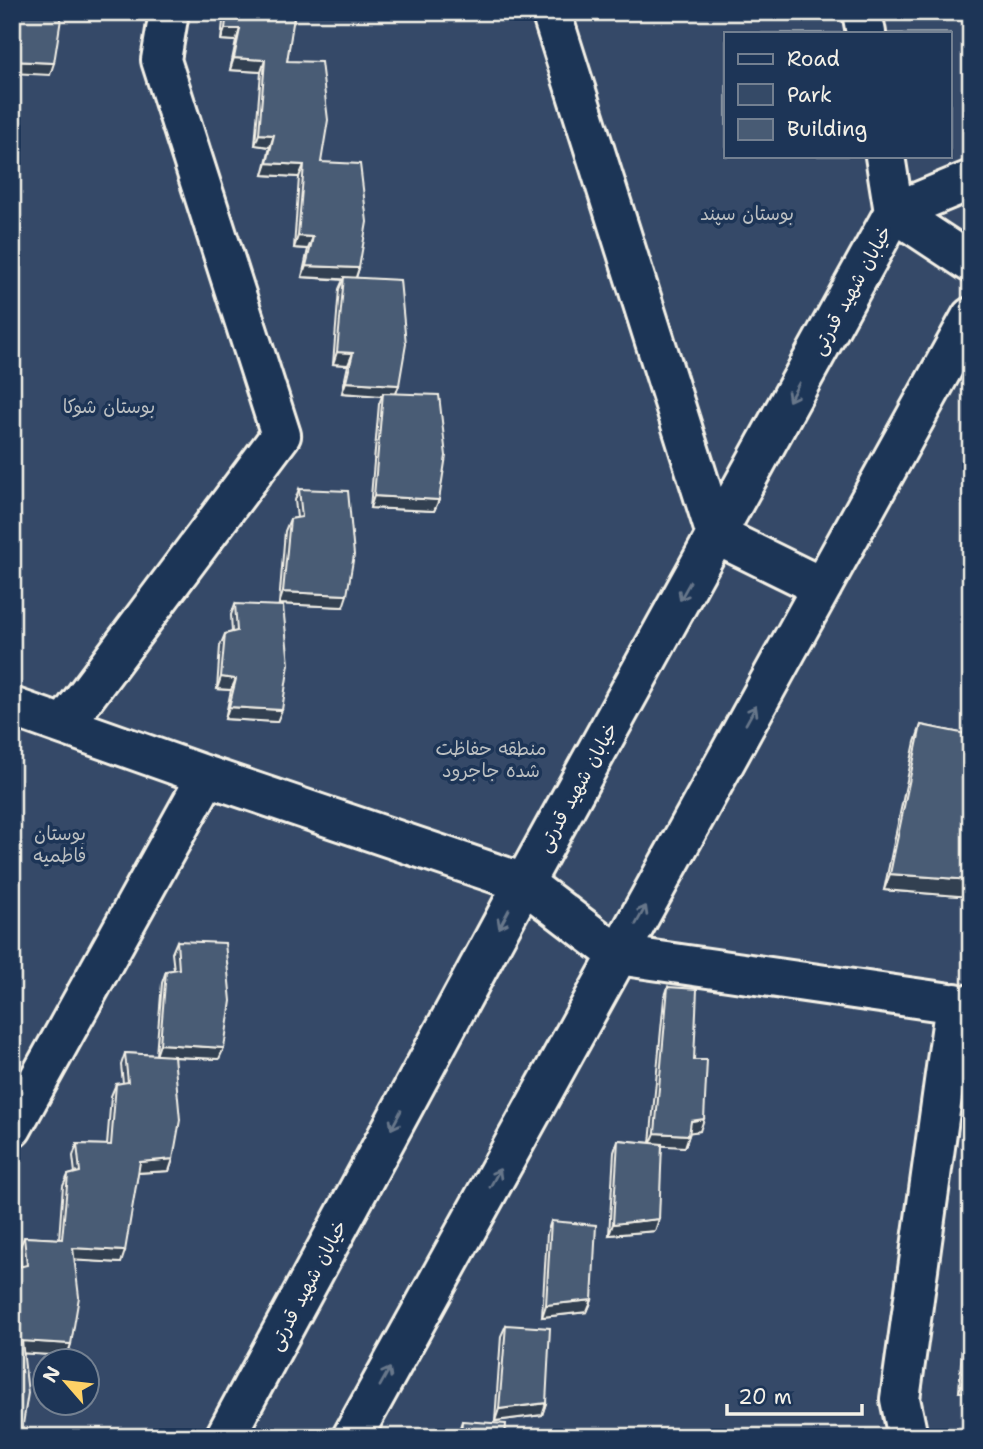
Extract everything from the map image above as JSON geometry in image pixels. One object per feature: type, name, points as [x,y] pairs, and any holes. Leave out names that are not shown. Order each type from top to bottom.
[{"type":"street","points":[[64,725],[281,435],[161,60],[169,12]]},
{"type":"street","points":[[551,12],[716,535],[822,587]]},
{"type":"street","points":[[862,12],[866,32]]},
{"type":"street","points":[[885,158],[894,212],[971,263]]},
{"type":"street","name":"خیابان شهید قدرتی","points":[[225,1437],[524,883],[894,212],[971,180]]},
{"type":"street","points":[[352,1437],[971,317]]},
{"type":"street","points":[[12,707],[524,883],[618,955],[963,1004],[900,1399],[908,1437]]},
{"type":"street","points":[[12,1128],[207,776]]},
{"type":"green space","name":"منطقه حفاظت شده جاجرود","points":[[12,12],[971,12],[971,1437],[12,1437]]},
{"type":"building","points":[[12,12],[60,12],[54,63],[12,61]]},
{"type":"building","points":[[227,12],[294,12],[287,61],[321,62],[328,120],[321,162],[360,164],[367,222],[359,268],[306,266],[313,237],[298,236],[304,165],[267,163],[274,135],[259,134],[265,60],[234,58],[240,29],[225,29]]},
{"type":"building","points":[[344,277],[400,280],[406,344],[399,385],[346,382],[353,353],[337,352]]},
{"type":"building","points":[[383,393],[439,395],[446,456],[439,500],[374,496]]},
{"type":"building","points":[[299,489],[348,491],[354,555],[347,595],[283,592],[290,519],[302,517]]},
{"type":"building","points":[[235,604],[283,606],[289,664],[282,710],[229,707],[236,679],[221,677],[225,634],[237,631]]},
{"type":"building","points":[[921,725],[971,735],[971,880],[890,874]]},
{"type":"building","points":[[177,941],[225,943],[231,1001],[224,1048],[160,1044],[166,971],[179,969]]},
{"type":"building","points":[[668,987],[697,989],[694,1060],[707,1060],[704,1119],[691,1121],[689,1135],[655,1133]]},
{"type":"building","points":[[125,1053],[174,1056],[180,1120],[173,1159],[140,1162],[125,1251],[73,1248],[79,1297],[71,1344],[22,1341],[28,1393],[21,1437],[12,1437],[14,1268],[27,1265],[24,1237],[62,1239],[68,1175],[80,1172],[77,1144],[111,1145],[116,1084],[128,1082]]},
{"type":"building","points":[[618,1140],[662,1144],[659,1219],[613,1224]]},
{"type":"building","points":[[551,1221],[596,1225],[592,1300],[546,1305]]},
{"type":"building","points":[[969,1288],[971,1380],[963,1380]]},
{"type":"building","points":[[506,1325],[550,1328],[546,1403],[499,1409]]},
{"type":"building","points":[[462,1421],[506,1424],[505,1437],[461,1437]]},
{"type":"park label","name":"بوستان سپند","points":[[747,213]]},
{"type":"park label","name":"بوستان شوکا","points":[[109,406]]},
{"type":"park label","name":"بوستان فاطمیه","points":[[60,844]]}]
